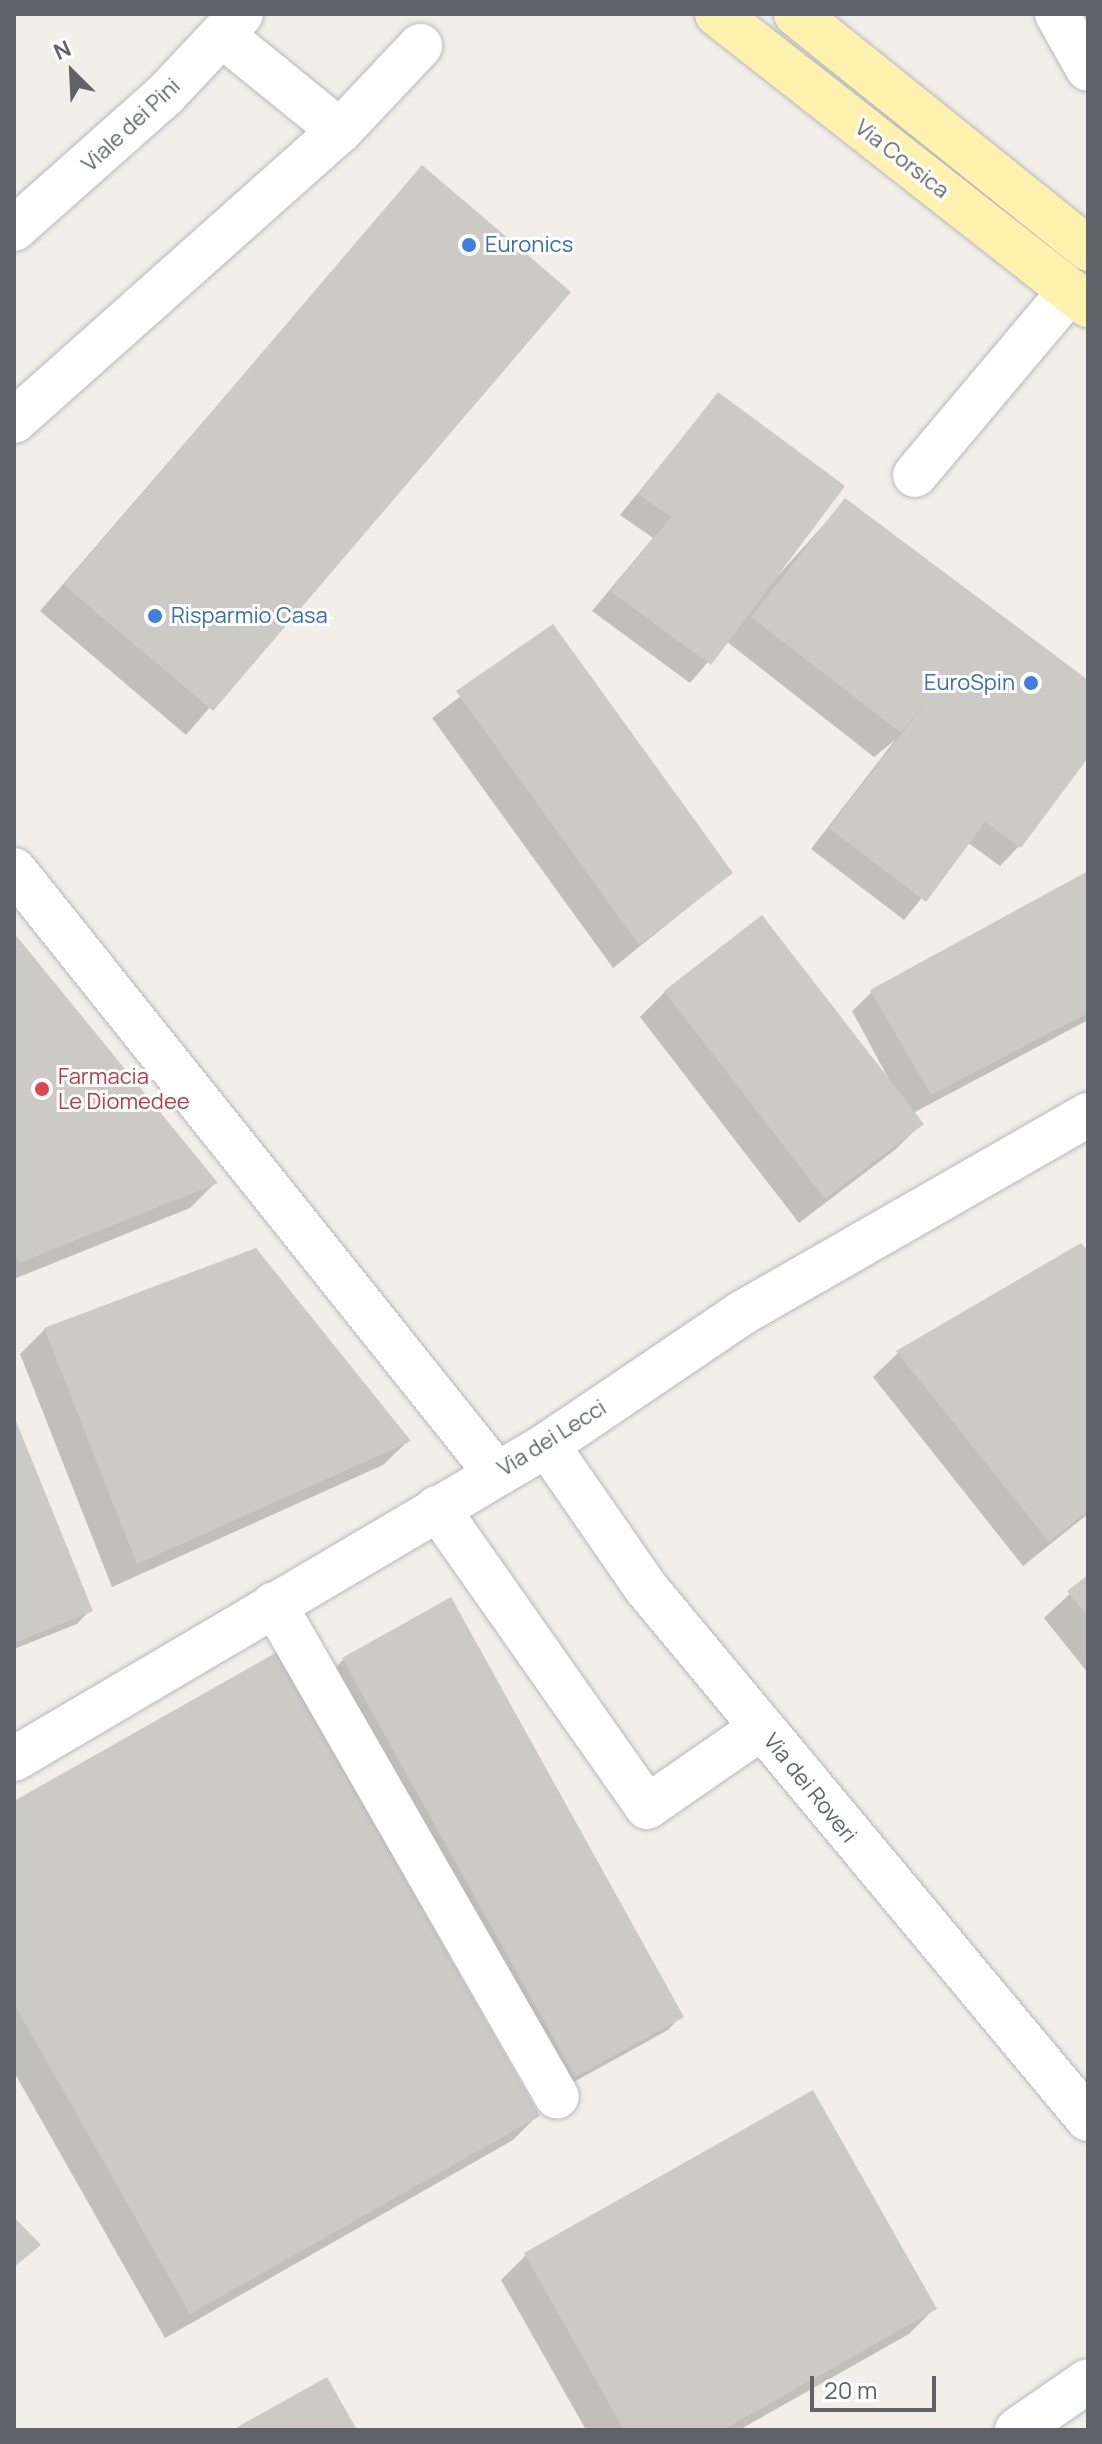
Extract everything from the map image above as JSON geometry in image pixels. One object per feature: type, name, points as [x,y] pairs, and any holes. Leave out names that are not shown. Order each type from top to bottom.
[{"type":"main road","name":"Via Corsica","points":[[717,14],[1079,298]]},
{"type":"main road","name":"Via Corsica","points":[[796,14],[1088,249]]},
{"type":"street","points":[[1057,14],[1088,69]]},
{"type":"street","points":[[232,25],[340,131]]},
{"type":"street","name":"Viale dei Pini","points":[[14,229],[232,25]]},
{"type":"street","points":[[14,421],[340,131],[420,46]]},
{"type":"street","points":[[915,475],[1079,298]]},
{"type":"street","points":[[14,870],[496,1473]]},
{"type":"street","name":"Via dei Lecci","points":[[14,1759],[547,1445],[742,1313],[1088,1115]]},
{"type":"street","name":"Via dei Roveri","points":[[547,1445],[646,1588],[1085,2109]]},
{"type":"street","points":[[437,1508],[647,1807],[761,1728]]},
{"type":"street","points":[[274,1604],[557,2097]]},
{"type":"street","points":[[1017,2430],[1088,2381]]},
{"type":"building","points":[[422,165],[571,292],[213,711],[64,585]]},
{"type":"building","points":[[718,392],[845,486],[711,665],[610,591],[671,517],[638,494]]},
{"type":"building","points":[[845,498],[1088,680],[1088,758],[1021,848],[985,822],[926,902],[829,828],[955,665],[901,733],[751,617]]},
{"type":"building","points":[[553,624],[733,873],[639,945],[456,691]]},
{"type":"building","points":[[1088,871],[1088,1013],[931,1095],[870,990]]},
{"type":"building","points":[[762,915],[924,1124],[825,1199],[664,991]]},
{"type":"building","points":[[14,933],[218,1183],[19,1263],[14,1250]]},
{"type":"building","points":[[1081,1243],[1088,1251],[1088,1511],[1049,1542],[896,1351]]},
{"type":"building","points":[[256,1248],[411,1441],[137,1564],[44,1328]]},
{"type":"building","points":[[14,1416],[93,1611],[14,1643]]},
{"type":"building","points":[[1088,1575],[1088,1617],[1067,1591]]},
{"type":"building","points":[[451,1597],[684,2017],[575,2077],[342,1658]]},
{"type":"building","points":[[277,1652],[540,2116],[190,2314],[14,2004],[14,1801]]},
{"type":"building","points":[[813,2090],[937,2309],[723,2430],[624,2430],[524,2253]]},
{"type":"building","points":[[14,2217],[41,2245],[14,2267]]},
{"type":"building","points":[[327,2377],[357,2430],[232,2430]]},
{"type":"place","name":"Euronics","points":[[469,245]]},
{"type":"place","name":"Risparmio Casa","points":[[155,616]]},
{"type":"place","name":"EuroSpin","points":[[1031,683]]},
{"type":"place","name":"Farmacia Le Diomedee","points":[[42,1089]]}]
